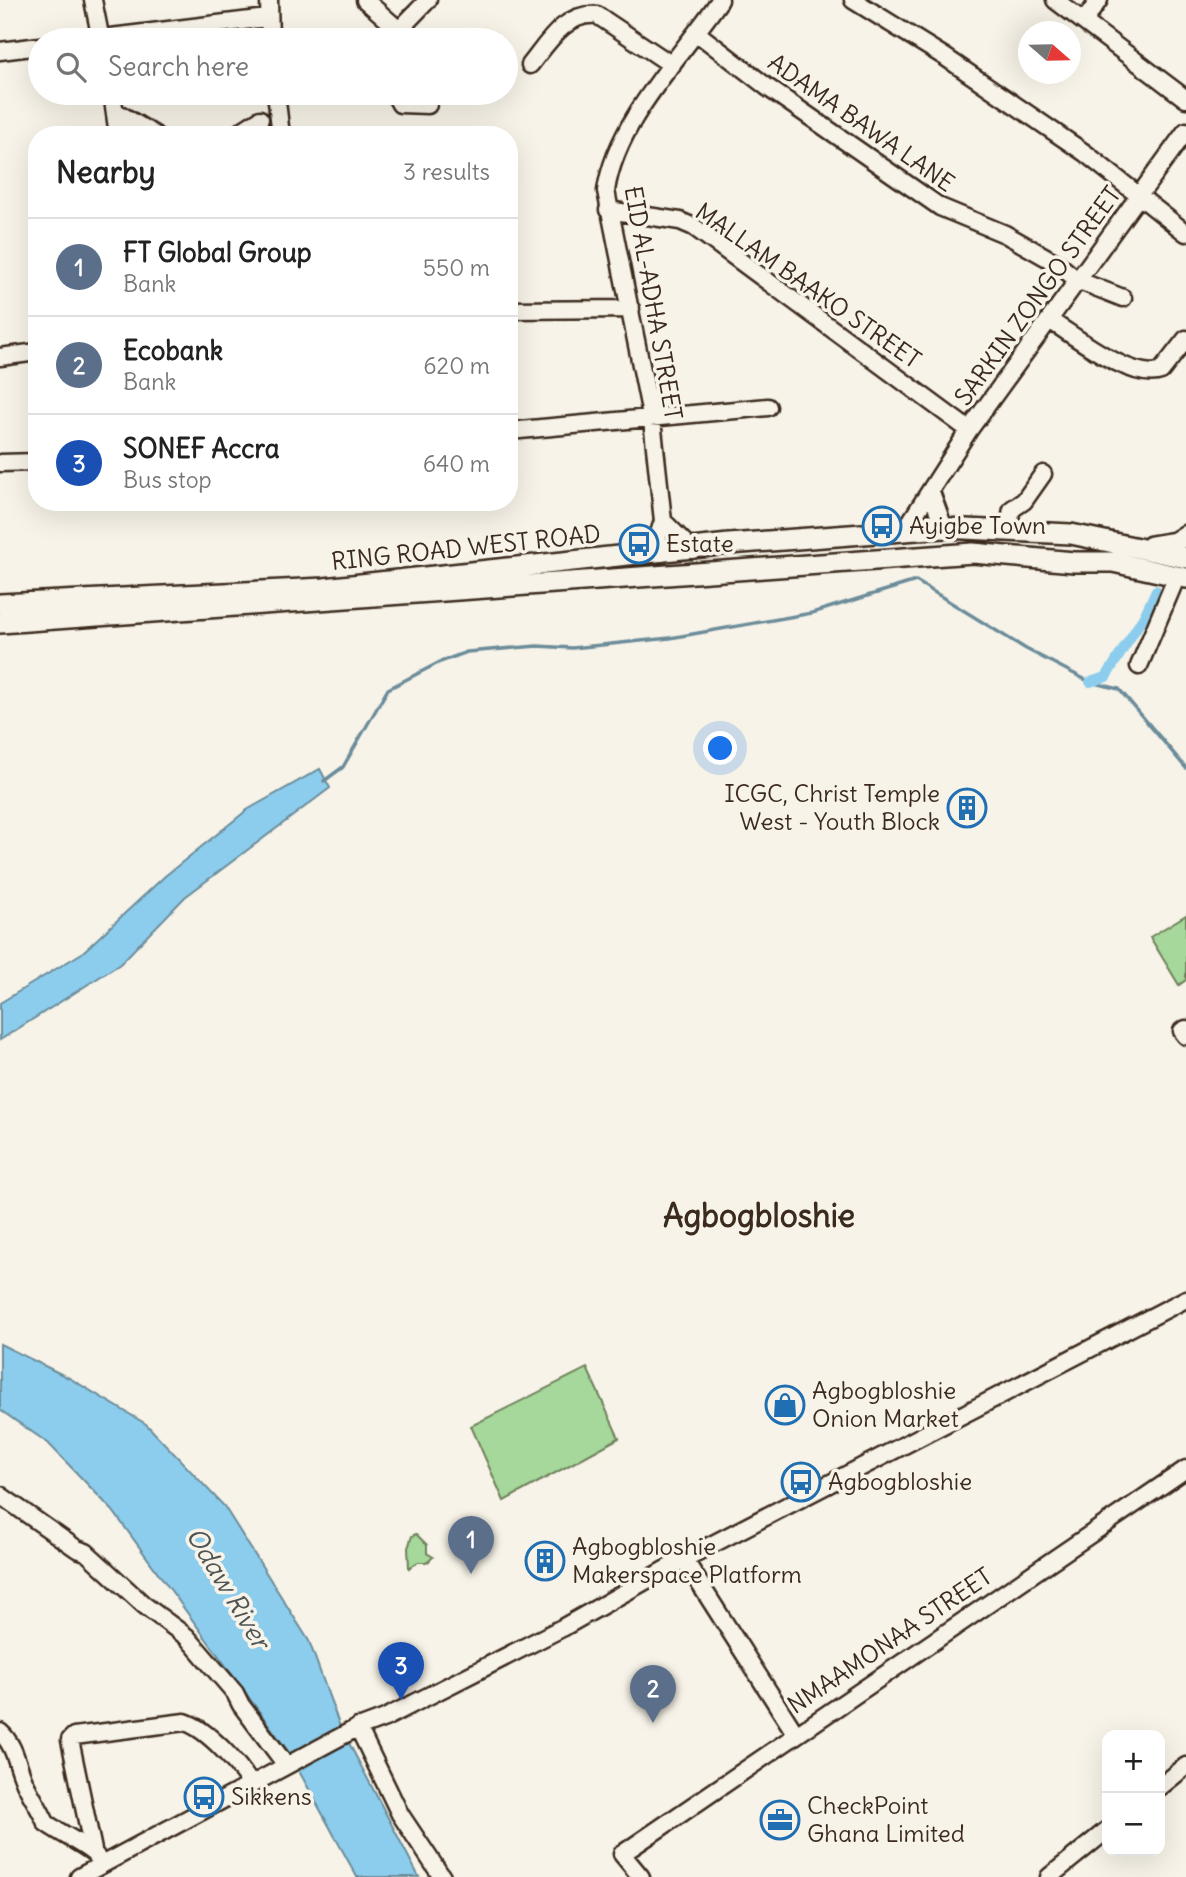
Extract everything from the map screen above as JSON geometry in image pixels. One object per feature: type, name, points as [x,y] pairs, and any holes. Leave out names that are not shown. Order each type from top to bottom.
[{"type":"main road","name":"RING ROAD WEST ROAD","points":[[6,600],[324,588],[662,554],[729,544],[944,528],[1071,534],[1140,548],[1184,565]]},
{"type":"main road","points":[[1140,548],[1175,542],[1186,535]]},
{"type":"main road","name":"RING ROAD WEST ROAD","points":[[0,623],[973,553],[1074,562],[1184,565]]},
{"type":"street","points":[[93,0],[95,28]]},
{"type":"street","points":[[268,0],[268,28]]},
{"type":"street","points":[[365,0],[390,28]]},
{"type":"street","points":[[402,28],[428,0]]},
{"type":"street","name":"EID AL-ADHA STREET","points":[[662,554],[658,536],[663,521],[652,420],[631,309],[608,210],[608,174],[618,145],[720,0]]},
{"type":"street","points":[[853,0],[986,83],[1086,153],[1186,233]]},
{"type":"street","points":[[1055,0],[1085,20],[1186,99]]},
{"type":"street","points":[[1085,20],[1098,0]]},
{"type":"street","points":[[530,65],[562,27],[596,8],[672,65]]},
{"type":"street","points":[[189,28],[267,18]]},
{"type":"street","name":"ADAMA BAWA LANE","points":[[697,33],[940,207],[1005,234],[1058,264],[1077,280],[1122,298]]},
{"type":"street","points":[[0,51],[28,48]]},
{"type":"street","points":[[114,105],[117,126]]},
{"type":"street","points":[[277,105],[280,126]]},
{"type":"street","points":[[115,111],[140,126]]},
{"type":"street","points":[[250,126],[260,120]]},
{"type":"street","name":"SARKIN ZONGO STREET","points":[[905,530],[969,430],[1186,131]]},
{"type":"street","name":"MALLAM BAAKO STREET","points":[[608,210],[680,221],[694,227],[969,430]]},
{"type":"street","points":[[518,310],[631,309]]},
{"type":"street","points":[[1049,320],[1106,356],[1142,372],[1161,371],[1186,339]]},
{"type":"street","points":[[0,357],[28,353]]},
{"type":"street","points":[[518,430],[652,420],[768,407]]},
{"type":"street","points":[[0,463],[28,462]]},
{"type":"street","points":[[1009,529],[1012,509],[1024,501],[1043,474]]},
{"type":"street","points":[[931,492],[944,528]]},
{"type":"street","points":[[663,521],[692,550]]},
{"type":"street","points":[[1139,666],[1184,565]]},
{"type":"street","points":[[1186,1029],[1182,1031],[1186,1036]]},
{"type":"street","points":[[79,1877],[355,1728],[384,1718],[562,1628],[684,1559],[1186,1299]]},
{"type":"street","name":"NMAAMONAA STREET","points":[[641,1877],[622,1854],[795,1733],[1186,1469]]},
{"type":"street","points":[[0,1495],[77,1549],[86,1552],[144,1605],[187,1637],[290,1763]]},
{"type":"street","points":[[684,1559],[795,1733]]},
{"type":"street","points":[[102,1865],[93,1850],[70,1740],[74,1736],[184,1722],[198,1726],[234,1761],[251,1784]]},
{"type":"street","points":[[355,1728],[400,1814],[442,1877]]},
{"type":"street","points":[[0,1732],[11,1743],[26,1787],[35,1797],[46,1823],[64,1832],[74,1843],[93,1850]]},
{"type":"street","points":[[1165,1783],[1186,1766]]},
{"type":"street","points":[[1049,1877],[1102,1834]]},
{"type":"green space","points":[[1186,915],[1186,980],[1179,985],[1150,937]]},
{"type":"green space","points":[[587,1368],[619,1438],[504,1501],[471,1426]]},
{"type":"green space","points":[[416,1534],[427,1545],[427,1553],[433,1557],[428,1562],[418,1562],[409,1568],[408,1548],[412,1536]]},
{"type":"water","points":[[320,769],[330,788],[185,897],[120,964],[0,1040],[0,1003],[82,953],[165,876],[247,810]]},
{"type":"water","name":"Odaw River","points":[[0,1344],[69,1378],[146,1424],[224,1506],[309,1641],[339,1724],[419,1877],[357,1877],[288,1751],[113,1511],[48,1443],[0,1410]]},
{"type":"waterway","points":[[324,781],[343,767],[388,689],[440,662],[467,652],[537,646],[572,648],[670,638],[812,613],[916,581],[1026,649],[1090,682],[1119,689],[1186,768]]},
{"type":"waterway","points":[[1090,682],[1106,677],[1144,616],[1156,590]]},
{"type":"place","name":"Ayigbe Town","points":[[882,526]]},
{"type":"place","name":"Estate","points":[[639,544]]},
{"type":"place","name":"ICGC, Christ Temple West - Youth Block","points":[[967,808]]},
{"type":"place","name":"Agbogbloshie Onion Market","points":[[785,1405]]},
{"type":"place","name":"Agbogbloshie","points":[[801,1482]]},
{"type":"place","name":"Agbogbloshie Makerspace Platform","points":[[545,1561]]},
{"type":"place","name":"FT Global Group","points":[[471,1574]]},
{"type":"place","name":"SONEF Accra","points":[[401,1700]]},
{"type":"place","name":"Ecobank","points":[[653,1723]]},
{"type":"place","name":"Sikkens","points":[[204,1797]]},
{"type":"place","name":"CheckPoint Ghana Limited","points":[[780,1820]]},
{"type":"district","name":"Agbogbloshie","points":[[759,1216]]}]
